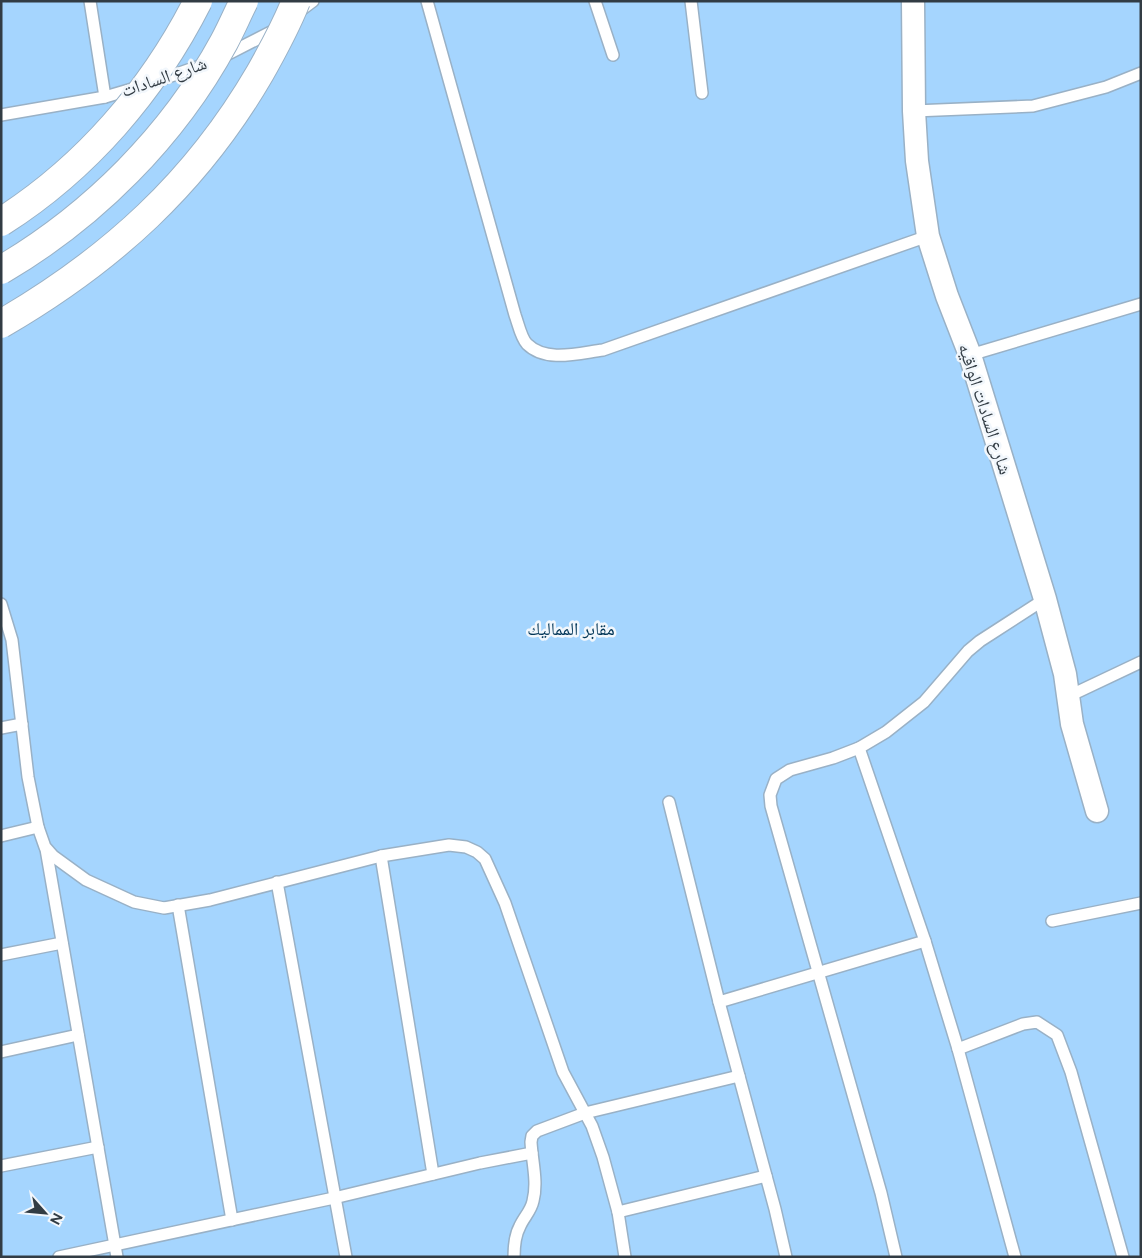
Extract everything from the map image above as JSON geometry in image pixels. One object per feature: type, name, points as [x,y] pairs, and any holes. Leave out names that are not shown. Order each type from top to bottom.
[{"type":"highway","points":[[1,222],[52,184],[87,154],[118,121],[144,90],[166,57],[198,1]]},
{"type":"highway","points":[[1,270],[23,257],[72,222],[117,183],[157,140],[193,93],[224,43],[244,1]]},
{"type":"highway","points":[[1,324],[76,276],[116,246],[185,179],[218,138],[247,96],[272,51],[296,1]]},
{"type":"street","name":"شارع السادات الواقيه","points":[[912,1],[917,161],[928,236],[947,296],[970,355],[1045,599],[1059,647],[1072,724],[1097,811]]},
{"type":"lane","points":[[90,1],[105,97]]},
{"type":"lane","name":"شارع السادات","points":[[1,115],[105,97],[164,80],[222,57],[272,32],[313,1]]},
{"type":"lane","points":[[427,1],[515,315],[526,343],[540,353],[564,355],[603,350],[928,236]]},
{"type":"lane","points":[[595,1],[614,56]]},
{"type":"lane","points":[[692,1],[702,93]]},
{"type":"lane","points":[[914,111],[1033,106],[1106,86],[1141,72]]},
{"type":"lane","points":[[970,355],[1141,304]]},
{"type":"lane","points":[[896,1257],[881,1193],[817,972],[771,806],[770,795],[776,779],[790,770],[833,758],[859,748],[886,732],[924,702],[968,651],[980,641],[1045,599]]},
{"type":"lane","points":[[1,604],[12,640],[28,776],[38,827],[45,847],[116,1251]]},
{"type":"lane","points":[[1068,697],[1141,662]]},
{"type":"lane","points":[[1,728],[22,724]]},
{"type":"lane","points":[[859,748],[925,941],[958,1049],[1015,1257]]},
{"type":"lane","points":[[669,802],[786,1257]]},
{"type":"lane","points":[[1,836],[38,827]]},
{"type":"lane","points":[[45,847],[53,856],[86,880],[134,902],[164,908],[210,900],[381,856],[449,845],[466,847],[477,852],[485,859],[504,903],[563,1072],[592,1126],[604,1157],[618,1212],[625,1257]]},
{"type":"lane","points":[[381,856],[433,1174]]},
{"type":"lane","points":[[277,882],[346,1257]]},
{"type":"lane","points":[[1052,920],[1141,902]]},
{"type":"lane","points":[[178,905],[232,1220]]},
{"type":"lane","points":[[719,1002],[925,941]]},
{"type":"lane","points":[[1,955],[62,943]]},
{"type":"lane","points":[[958,1049],[1023,1024],[1037,1022],[1056,1035],[1071,1072],[1123,1257]]},
{"type":"lane","points":[[1,1052],[78,1035]]},
{"type":"lane","points":[[514,1257],[515,1238],[519,1226],[530,1210],[534,1200],[532,1136],[537,1131],[585,1113],[739,1076]]},
{"type":"lane","points":[[1,1166],[98,1147]]},
{"type":"lane","points":[[59,1257],[116,1251],[232,1220],[532,1153]]},
{"type":"lane","points":[[618,1212],[766,1176]]},
{"type":"green space","name":"مقابر المماليك","points":[[1,1],[1141,1],[1141,1257],[1,1257]]}]
